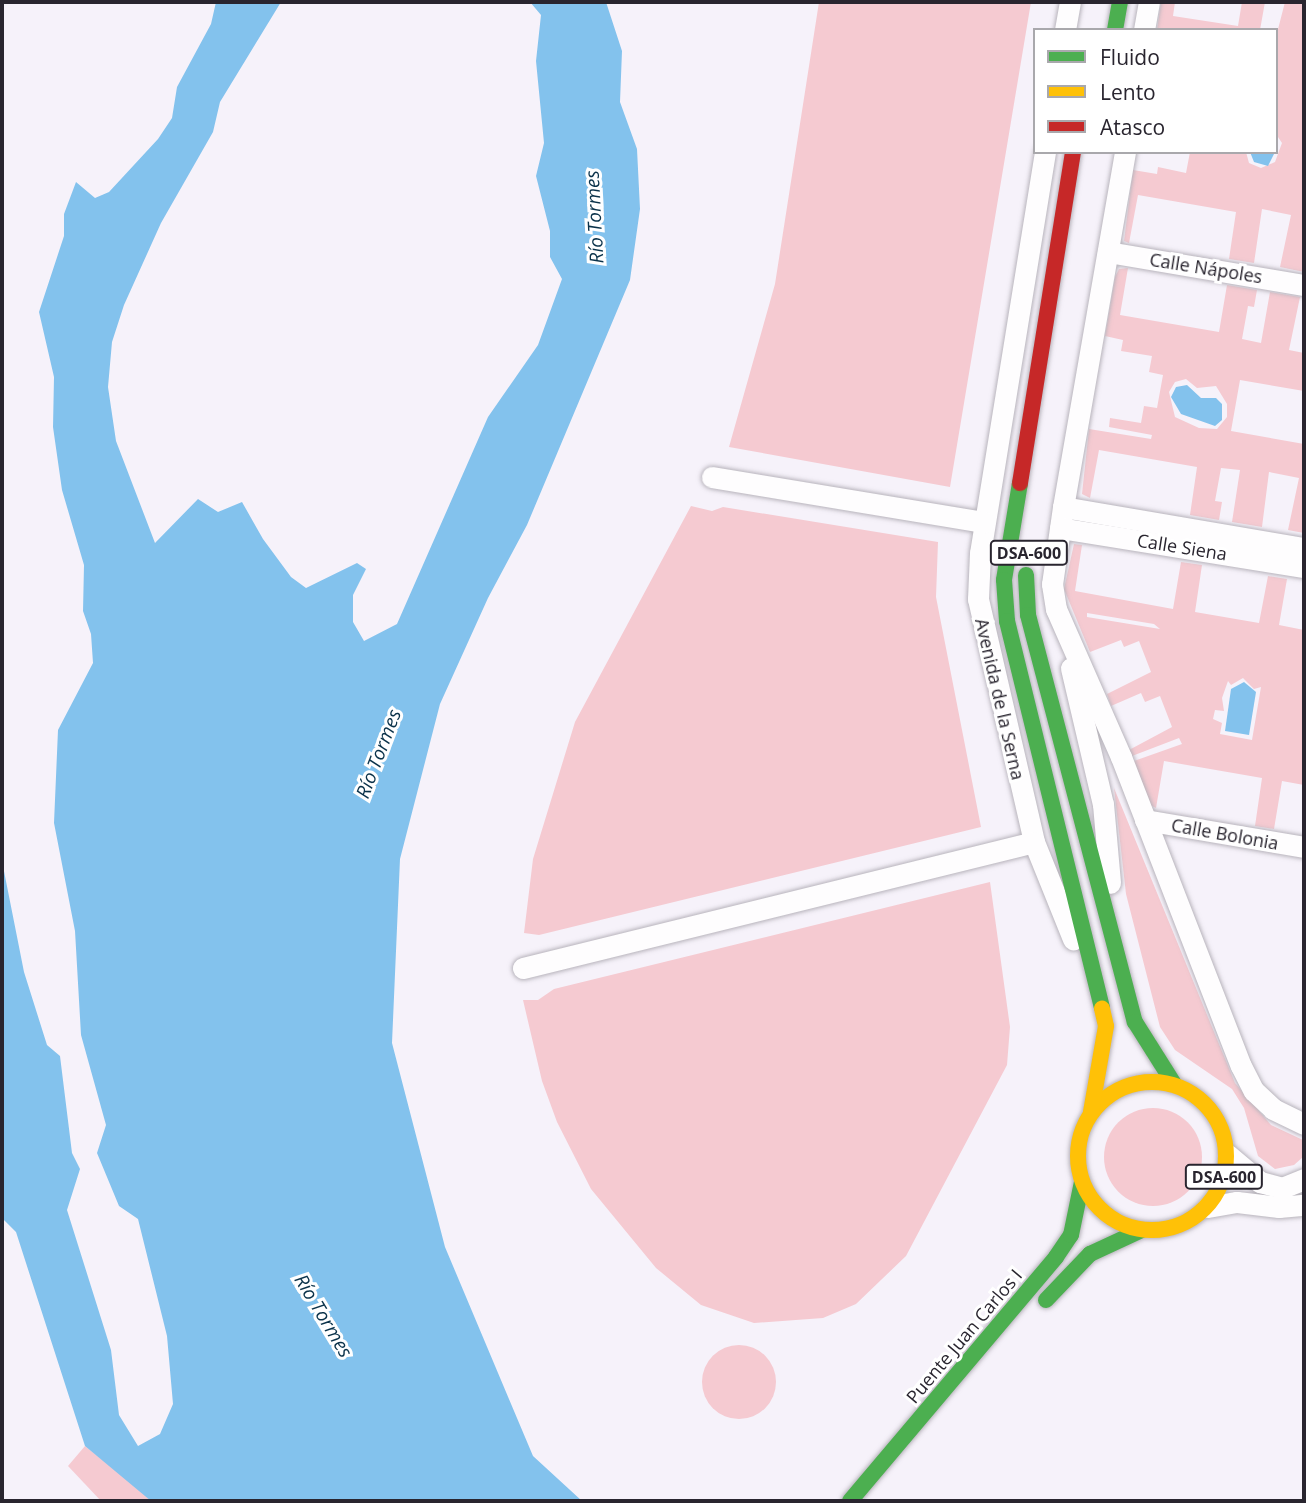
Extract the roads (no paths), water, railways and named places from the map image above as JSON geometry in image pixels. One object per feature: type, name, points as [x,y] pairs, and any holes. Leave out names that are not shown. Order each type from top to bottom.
[{"type":"main road","points":[[1115,28],[1120,2]]},
{"type":"main road","name":"Avenida de la Serna","points":[[1073,154],[1004,595],[1007,621],[1098,984],[1106,1026],[1091,1112]]},
{"type":"main road","name":"DSA-600","points":[[1028,560],[1028,615],[1135,1023],[1174,1084]]},
{"type":"main road","name":"DSA-600","points":[[1035,1312],[1090,1254],[1142,1230],[1178,1225],[1208,1206],[1223,1183],[1228,1155],[1224,1132],[1212,1111],[1195,1094],[1174,1084],[1137,1082],[1104,1098],[1091,1112],[1081,1134],[1077,1158],[1082,1182]]},
{"type":"main road","points":[[1082,1182],[1096,1205],[1117,1222],[1142,1230]]},
{"type":"main road","name":"Puente Juan Carlos I","points":[[850,1501],[1056,1257],[1070,1235],[1082,1182]]},
{"type":"street","points":[[1065,28],[1070,2]]},
{"type":"street","points":[[1144,28],[1149,2]]},
{"type":"street","name":"Avenida de la Serna","points":[[1045,154],[984,522],[979,569],[981,627],[1034,842],[1071,935],[1098,984]]},
{"type":"street","points":[[1115,948],[1103,804],[1052,584],[1125,154]]},
{"type":"street","name":"Calle Nápoles","points":[[1108,252],[1304,285]]},
{"type":"street","points":[[712,477],[984,522]]},
{"type":"street","name":"Calle Siena","points":[[1062,518],[1304,548]]},
{"type":"street","name":"Calle Siena","points":[[1062,518],[1304,567]]},
{"type":"street","points":[[1056,608],[1145,820],[1241,1066],[1254,1091],[1273,1108],[1304,1124]]},
{"type":"street","name":"Calle Bolonia","points":[[1145,820],[1304,847]]},
{"type":"street","points":[[523,968],[1034,842]]},
{"type":"street","points":[[1228,1155],[1260,1182],[1282,1188],[1304,1179]]},
{"type":"street","points":[[1208,1206],[1237,1202],[1279,1207],[1304,1205]]},
{"type":"water","name":"Río Tormes","points":[[216,2],[281,2],[220,102],[213,132],[161,223],[124,305],[112,342],[108,387],[116,441],[155,543],[198,499],[218,512],[242,502],[263,539],[291,577],[306,588],[357,563],[366,569],[353,595],[353,622],[364,641],[397,624],[488,417],[538,345],[562,279],[550,257],[550,231],[536,176],[544,143],[536,61],[541,15],[530,2],[606,2],[622,51],[620,102],[637,149],[640,209],[630,280],[527,525],[488,598],[440,704],[400,859],[392,1043],[445,1247],[533,1456],[582,1501],[151,1501],[85,1446],[16,1232],[2,1218],[2,861],[24,972],[47,1045],[60,1056],[72,1153],[80,1169],[67,1210],[111,1350],[119,1415],[138,1446],[160,1434],[173,1404],[167,1336],[138,1219],[119,1206],[97,1153],[106,1125],[81,1035],[75,931],[54,823],[58,730],[93,663],[91,634],[83,611],[84,565],[62,490],[53,427],[54,377],[39,312],[64,236],[64,214],[76,182],[95,198],[109,192],[158,139],[172,118],[177,87],[211,24]]},
{"type":"water","points":[[1251,154],[1274,154],[1268,166],[1254,162]]},
{"type":"water","points":[[1187,385],[1201,398],[1216,398],[1222,404],[1222,420],[1215,426],[1181,414],[1171,397],[1176,387]]},
{"type":"water","points":[[1244,682],[1256,692],[1249,735],[1225,731],[1231,689]]}]
